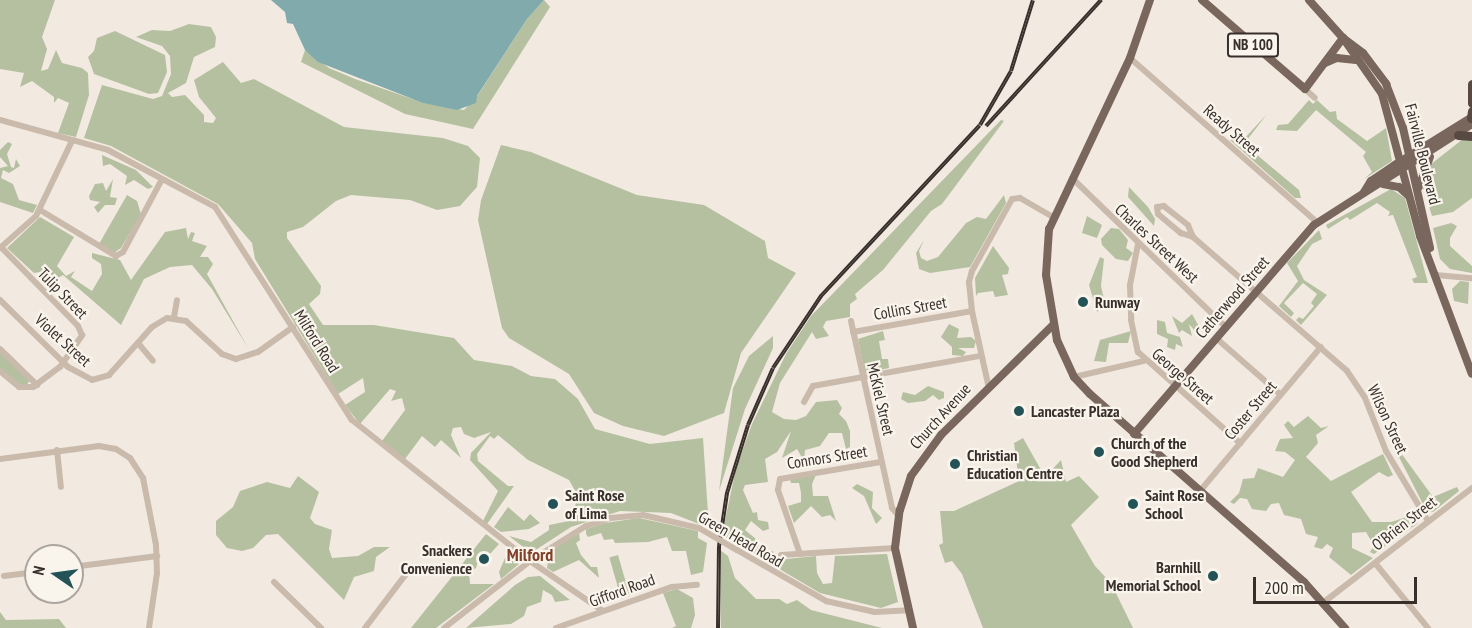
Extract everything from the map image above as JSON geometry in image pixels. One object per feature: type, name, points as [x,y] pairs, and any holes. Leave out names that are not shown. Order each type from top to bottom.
[{"type":"highway","points":[[1472,84],[1472,103]]},
{"type":"highway","points":[[1458,135],[1472,136]]},
{"type":"main road","points":[[1150,0],[1130,58],[1053,217],[1046,259],[1054,324],[1074,377],[1134,434],[1324,602],[1340,626]]},
{"type":"main road","name":"NB 100","points":[[1202,0],[1305,89]]},
{"type":"main road","name":"Fairville Boulevard","points":[[1309,0],[1343,38],[1378,71],[1403,128],[1436,275],[1472,374]]},
{"type":"main road","points":[[1305,89],[1343,38]]},
{"type":"main road","name":"Fairville Boulevard","points":[[1343,38],[1356,60],[1382,94],[1409,197],[1432,260]]},
{"type":"main road","points":[[1323,64],[1337,58],[1356,60]]},
{"type":"main road","name":"Catherwood Street","points":[[1364,192],[1371,181],[1401,161],[1458,135],[1472,118]]},
{"type":"main road","name":"Catherwood Street","points":[[1134,434],[1317,222],[1364,192],[1383,184],[1412,166],[1431,148],[1472,118]]},
{"type":"main road","points":[[1403,128],[1414,143],[1431,148],[1422,170],[1419,196]]},
{"type":"main road","points":[[1383,184],[1399,187],[1409,197]]},
{"type":"main road","name":"Church Avenue","points":[[913,628],[895,548],[899,516],[911,476],[925,452],[988,384],[1054,324]]},
{"type":"street","name":"Ready Street","points":[[1130,58],[1317,222]]},
{"type":"street","points":[[1305,89],[1315,98]]},
{"type":"street","name":"Milford Road","points":[[0,120],[108,150],[161,181],[206,201],[220,212],[355,423],[530,561],[603,611]]},
{"type":"street","points":[[1,248],[28,226],[40,210],[72,141]]},
{"type":"street","name":"Charles Street West","points":[[1071,177],[1226,327]]},
{"type":"street","points":[[40,210],[116,256],[123,252],[161,181]]},
{"type":"street","points":[[988,384],[980,356],[972,311],[969,282],[972,271],[1015,198],[1053,217]]},
{"type":"street","points":[[1164,206],[1188,225],[1193,237],[1181,233],[1158,214],[1157,207],[1164,206]]},
{"type":"street","name":"Wilson Street","points":[[1193,237],[1344,367],[1360,389],[1386,451],[1428,521]]},
{"type":"street","name":"George Street","points":[[1138,244],[1130,281],[1130,310],[1137,350],[1144,361],[1240,443]]},
{"type":"street","name":"Tulip Street","points":[[1,248],[80,328],[80,340],[38,386]]},
{"type":"street","points":[[1436,275],[1472,278]]},
{"type":"street","name":"Violet Street","points":[[0,300],[83,378],[102,379],[159,322],[174,317]]},
{"type":"street","points":[[177,300],[174,317],[189,323],[222,354],[233,358],[258,352],[293,327]]},
{"type":"street","name":"Collins Street","points":[[853,332],[972,311]]},
{"type":"street","name":"McKiel Street","points":[[851,321],[861,377],[892,508],[899,516]]},
{"type":"street","points":[[1216,338],[1281,395]]},
{"type":"street","points":[[138,343],[153,362]]},
{"type":"street","name":"Coster Street","points":[[1200,491],[1321,347]]},
{"type":"street","points":[[0,349],[38,386]]},
{"type":"street","points":[[804,402],[812,386],[980,356]]},
{"type":"street","points":[[1074,377],[1144,361]]},
{"type":"street","points":[[0,370],[21,388],[38,386]]},
{"type":"street","points":[[0,459],[57,450],[104,447],[130,458],[145,485],[157,556],[149,628]]},
{"type":"street","points":[[57,450],[61,487]]},
{"type":"street","name":"Connors Street","points":[[800,554],[779,494],[779,481],[881,462]]},
{"type":"street","name":"O'Brien Street","points":[[1324,602],[1472,488]]},
{"type":"street","name":"Green Head Road","points":[[444,628],[530,561],[572,533],[610,518],[653,515],[699,528],[826,601],[874,612],[909,610]]},
{"type":"street","points":[[781,555],[895,548]]},
{"type":"street","points":[[84,565],[157,556]]},
{"type":"street","points":[[1375,563],[1428,628]]},
{"type":"street","points":[[4,576],[24,574]]},
{"type":"street","points":[[365,628],[405,574]]},
{"type":"street","points":[[274,582],[321,628]]},
{"type":"street","name":"Gifford Road","points":[[556,628],[682,584],[697,585]]},
{"type":"green space","points":[[0,0],[55,0],[42,37],[47,49],[41,71],[48,69],[56,50],[62,63],[82,68],[88,73],[89,95],[76,137],[58,133],[69,103],[58,98],[54,103],[54,97],[32,81],[20,87],[24,73],[0,69]]},
{"type":"green space","points":[[544,0],[550,7],[473,129],[405,114],[301,62],[305,50],[329,68],[355,79],[424,103],[464,110],[478,95],[527,19]]},
{"type":"green space","points":[[189,24],[211,27],[216,37],[215,47],[194,57],[186,83],[168,93],[172,97],[185,95],[204,115],[204,122],[213,123],[216,118],[199,97],[194,80],[223,62],[241,83],[254,79],[344,127],[443,138],[468,146],[480,158],[477,187],[460,206],[437,210],[410,200],[351,195],[336,201],[303,227],[287,232],[287,238],[321,286],[320,294],[309,304],[323,325],[374,325],[454,338],[474,360],[512,366],[531,376],[555,379],[578,399],[595,429],[650,444],[703,438],[709,528],[671,513],[620,511],[571,527],[531,553],[509,536],[531,542],[549,530],[549,525],[569,521],[576,503],[581,501],[569,480],[528,460],[498,435],[494,439],[490,436],[477,454],[478,461],[508,486],[514,486],[487,524],[483,521],[498,491],[470,460],[471,453],[491,432],[474,438],[464,434],[461,427],[453,428],[451,435],[461,458],[441,440],[435,447],[422,436],[405,459],[382,441],[405,410],[402,398],[391,401],[396,391],[390,389],[360,424],[345,405],[365,392],[363,378],[338,394],[255,259],[252,243],[218,204],[111,146],[84,138],[102,85],[153,99],[162,96],[171,74],[170,56],[162,46],[136,37],[152,30],[170,31]]},
{"type":"green space","points":[[115,31],[165,55],[167,72],[158,93],[149,94],[94,74],[88,57],[94,51],[97,38]]},
{"type":"green space","points":[[1309,100],[1313,104],[1317,100],[1330,112],[1336,111],[1337,119],[1367,141],[1386,128],[1392,161],[1364,179],[1372,172],[1363,156],[1366,152],[1316,110],[1297,131],[1276,130],[1278,125],[1288,124]]},
{"type":"green space","points":[[1267,114],[1244,144],[1299,190],[1301,198],[1295,198],[1230,140],[1238,136],[1243,140]]},
{"type":"green space","points":[[1001,120],[1004,121],[942,204],[931,211],[883,270],[855,294],[857,299],[850,304],[850,317],[826,321],[823,327],[829,336],[816,339],[812,332],[780,383],[772,412],[784,419],[796,420],[806,416],[816,402],[837,400],[842,408],[839,414],[846,421],[850,431],[850,447],[846,449],[842,433],[829,433],[820,446],[805,450],[804,461],[797,449],[782,458],[791,431],[777,452],[765,459],[768,482],[745,485],[743,490],[753,513],[757,512],[758,520],[768,522],[769,529],[763,531],[751,521],[745,530],[756,539],[763,554],[773,551],[776,560],[816,556],[817,573],[823,584],[832,583],[835,556],[887,554],[898,602],[881,608],[820,593],[722,535],[736,468],[752,424],[786,354],[811,316]]},
{"type":"green space","points":[[1463,139],[1472,139],[1472,198],[1453,212],[1432,216],[1423,187],[1426,168]]},
{"type":"green space","points":[[8,142],[12,144],[7,154],[11,167],[14,168],[16,159],[20,166],[9,173],[3,170],[1,178],[13,184],[19,200],[37,205],[33,213],[0,202],[0,168],[8,166],[0,157],[0,150]]},
{"type":"green space","points":[[501,145],[531,152],[637,195],[704,205],[765,241],[768,258],[796,273],[741,353],[724,413],[664,436],[623,426],[594,413],[569,374],[509,338],[502,328],[478,220],[481,200]]},
{"type":"green space","points":[[102,155],[136,170],[153,187],[148,189],[134,180],[125,185],[127,176],[110,164],[103,166]]},
{"type":"green space","points":[[113,179],[110,197],[117,198],[115,205],[105,205],[98,213],[94,207],[100,202],[90,200],[89,196],[95,184],[103,183],[106,191]]},
{"type":"green space","points":[[1129,187],[1148,207],[1155,219],[1154,226],[1128,197]]},
{"type":"green space","points":[[1391,189],[1405,198],[1428,283],[1414,283],[1412,279],[1417,277],[1393,215],[1388,216],[1390,212],[1377,203],[1350,220],[1347,217],[1328,229],[1326,225]]},
{"type":"green space","points":[[127,195],[137,201],[141,214],[121,248],[114,253],[99,244]]},
{"type":"green space","points":[[1004,195],[1006,203],[970,267],[930,273],[919,269],[916,253],[924,240],[919,251],[921,258],[927,261],[938,257],[966,223],[977,217],[986,219]]},
{"type":"green space","points":[[1087,216],[1102,225],[1097,238],[1082,233]]},
{"type":"green space","points":[[40,217],[74,237],[57,266],[66,276],[75,271],[71,277],[92,291],[102,274],[101,264],[92,258],[92,253],[120,260],[131,280],[165,232],[186,228],[188,239],[191,232],[195,233],[192,241],[207,246],[200,257],[208,257],[213,264],[207,274],[248,348],[212,289],[192,265],[170,267],[144,279],[121,325],[63,275],[53,281],[50,277],[52,270],[34,273],[7,248]]},
{"type":"green space","points":[[1451,223],[1457,226],[1450,238],[1450,246],[1472,266],[1472,273],[1450,269],[1440,259],[1433,228]]},
{"type":"green space","points":[[1111,228],[1119,229],[1128,240],[1126,248],[1133,253],[1128,261],[1116,259],[1102,245],[1101,239]]},
{"type":"green space","points":[[1319,230],[1322,239],[1312,244],[1297,266],[1304,280],[1327,295],[1301,325],[1296,320],[1299,317],[1303,319],[1314,306],[1311,303],[1317,294],[1303,283],[1284,303],[1294,313],[1291,317],[1279,306],[1298,281],[1287,263]]},
{"type":"green space","points":[[993,246],[1009,268],[1008,274],[1002,275],[1008,295],[995,297],[993,291],[978,293],[976,296],[975,278]]},
{"type":"green space","points":[[1100,257],[1104,259],[1101,286],[1105,304],[1097,312],[1089,285]]},
{"type":"green space","points":[[1460,281],[1469,282],[1468,304],[1454,301],[1452,289]]},
{"type":"green space","points":[[1192,314],[1201,330],[1195,331],[1189,324],[1192,336],[1182,330],[1179,333],[1172,316],[1182,323]]},
{"type":"green space","points":[[1157,320],[1165,322],[1167,333],[1180,337],[1183,347],[1176,344],[1175,350],[1167,347],[1168,339],[1157,334]]},
{"type":"green space","points":[[949,324],[959,329],[957,338],[971,337],[976,341],[974,348],[958,348],[966,352],[963,356],[952,355],[952,347],[941,337]]},
{"type":"green space","points":[[883,331],[885,340],[879,341],[882,359],[888,359],[889,368],[865,373],[858,339]]},
{"type":"green space","points":[[1131,331],[1128,343],[1109,343],[1106,362],[1094,361],[1100,340]]},
{"type":"green space","points":[[773,336],[773,348],[745,409],[719,491],[733,388],[749,356]]},
{"type":"green space","points":[[0,352],[29,381],[27,385],[20,386],[0,368]]},
{"type":"green space","points":[[928,386],[944,392],[944,398],[939,400],[933,395],[925,401],[908,403],[901,399],[903,392],[915,395]]},
{"type":"green space","points":[[1308,416],[1321,428],[1329,426],[1316,435],[1318,443],[1306,457],[1331,481],[1383,454],[1393,475],[1388,477],[1379,472],[1351,492],[1372,522],[1391,522],[1413,515],[1419,518],[1417,524],[1374,554],[1370,552],[1374,546],[1366,532],[1352,533],[1352,548],[1373,558],[1351,575],[1329,557],[1333,548],[1327,544],[1322,549],[1314,547],[1318,537],[1306,534],[1301,519],[1284,515],[1279,503],[1271,504],[1266,511],[1252,509],[1247,499],[1240,498],[1234,504],[1230,502],[1239,493],[1243,479],[1254,478],[1258,468],[1283,477],[1295,460],[1285,452],[1275,451],[1280,439],[1293,438],[1284,425],[1288,421],[1294,427]]},
{"type":"green space","points":[[1023,438],[1045,477],[1061,460],[1066,482],[1079,476],[1099,497],[1071,525],[1095,566],[1111,583],[1133,628],[983,628],[962,574],[952,561],[945,563],[939,545],[943,543],[940,511],[954,511],[1019,481],[1014,443]]},
{"type":"green space","points":[[1397,453],[1401,453],[1433,497],[1457,487],[1459,491],[1433,512],[1427,512]]},
{"type":"green space","points":[[816,475],[812,484],[813,496],[828,496],[836,521],[830,515],[822,517],[811,506],[794,523],[788,506],[801,502],[801,493],[799,483],[791,483],[790,479]]},
{"type":"green space","points":[[298,476],[319,492],[310,518],[315,524],[332,530],[329,549],[332,558],[358,556],[374,547],[390,547],[376,557],[374,571],[354,577],[344,600],[278,534],[266,535],[253,548],[242,551],[227,548],[216,535],[216,521],[233,507],[240,491],[267,482],[290,488]]},
{"type":"green space","points":[[857,484],[873,492],[872,508],[882,518],[876,524],[864,496],[852,488]]},
{"type":"green space","points":[[508,507],[524,521],[530,514],[540,523],[529,529],[501,532],[494,527]]},
{"type":"green space","points":[[639,518],[698,531],[698,538],[707,543],[703,572],[691,575],[686,551],[672,551],[667,537],[648,542],[615,543],[613,539],[604,540],[601,533],[588,537],[586,534],[586,529],[605,523]]},
{"type":"green space","points":[[579,533],[580,540],[576,543],[581,555],[591,567],[597,567],[599,578],[579,560],[553,572],[547,568],[550,551]]},
{"type":"green space","points":[[486,534],[499,544],[490,554],[481,552],[476,568],[469,572],[470,584],[494,584],[436,628],[411,628]]},
{"type":"green space","points":[[720,550],[728,556],[735,578],[756,599],[779,599],[787,604],[797,600],[811,610],[882,628],[721,628]]},
{"type":"green space","points":[[508,551],[519,564],[501,579],[499,572]]},
{"type":"green space","points":[[618,555],[630,596],[621,599],[609,557]]},
{"type":"green space","points":[[540,576],[570,600],[555,602],[552,595],[543,590],[541,602],[527,607],[524,616],[511,624],[466,628],[515,585],[528,577]]},
{"type":"green space","points":[[677,589],[693,598],[695,615],[691,628],[672,628],[676,626],[663,593]]},
{"type":"green space","points":[[0,612],[6,620],[59,619],[66,628],[0,628]]},
{"type":"water","points":[[271,0],[544,0],[527,19],[477,96],[476,103],[457,110],[423,103],[318,62],[305,50],[293,24],[287,23],[285,12]]},
{"type":"railway","points":[[718,628],[719,546],[727,493],[748,425],[773,368],[821,296],[980,125],[1011,71],[1033,0]]},
{"type":"railway","points":[[986,126],[1101,0]]},
{"type":"place","name":"Runway","points":[[1083,302]]},
{"type":"place","name":"Lancaster Plaza","points":[[1019,411]]},
{"type":"place","name":"Church of the Good Shepherd","points":[[1099,452]]},
{"type":"place","name":"Christian Education Centre","points":[[955,464]]},
{"type":"place","name":"Saint Rose of Lima","points":[[553,504]]},
{"type":"place","name":"Saint Rose School","points":[[1133,504]]},
{"type":"place","name":"Snackers Convenience","points":[[484,559]]},
{"type":"place","name":"Barnhill Memorial School","points":[[1213,576]]},
{"type":"district","name":"Milford","points":[[530,555]]}]
